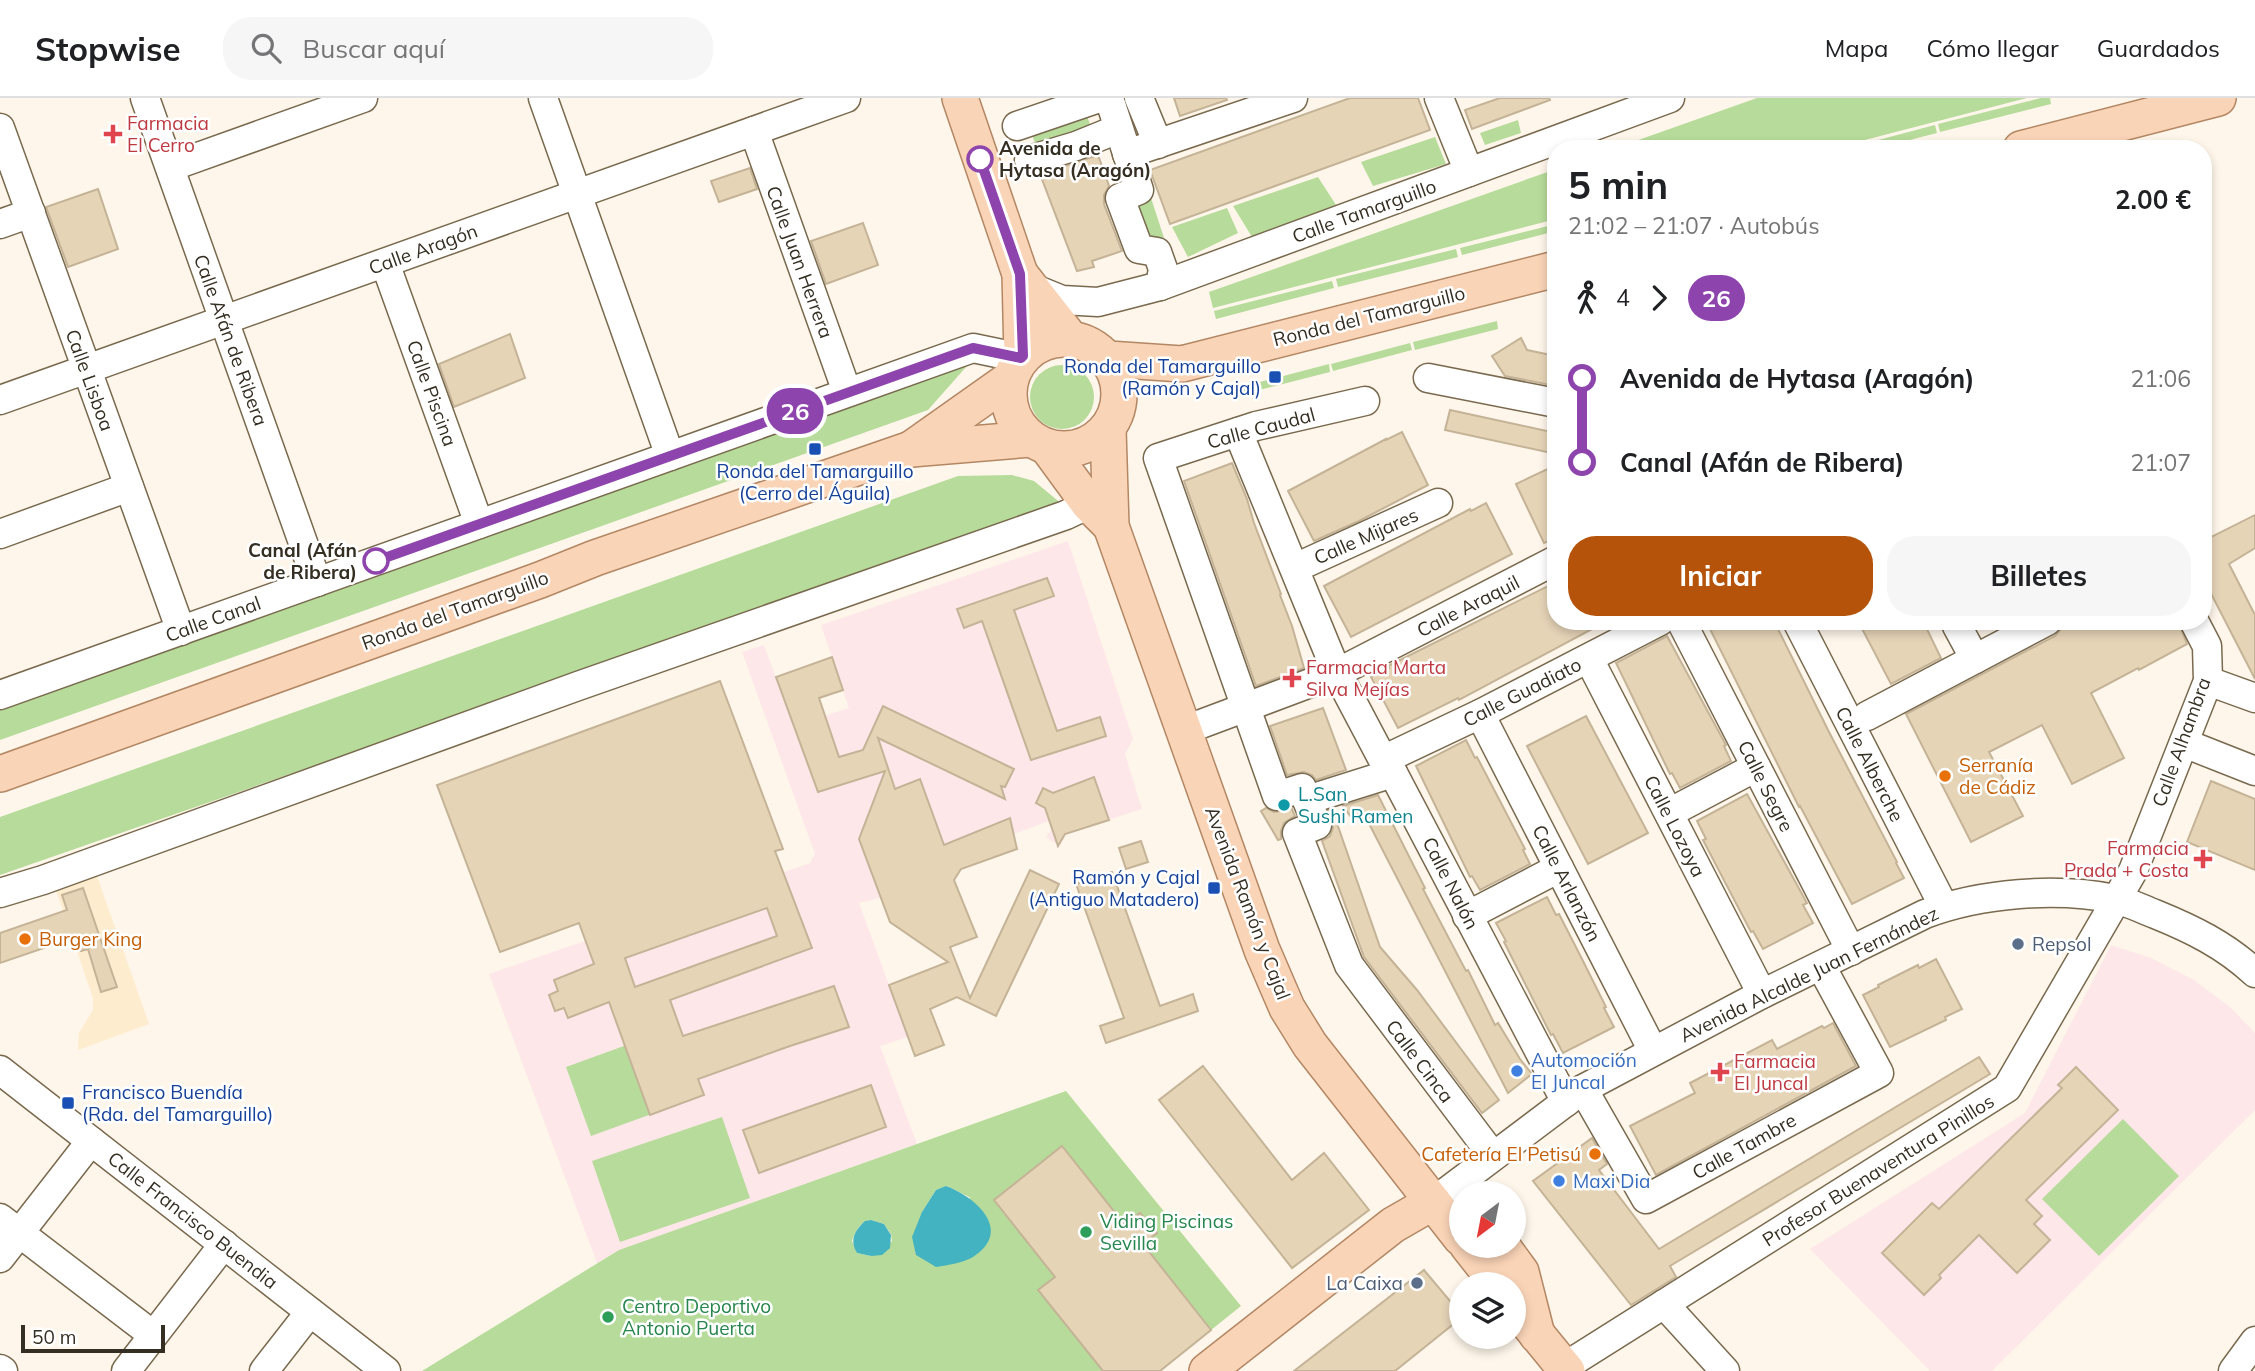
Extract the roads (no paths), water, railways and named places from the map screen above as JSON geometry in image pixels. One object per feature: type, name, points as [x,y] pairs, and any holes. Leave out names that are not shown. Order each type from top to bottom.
[{"type":"main road","points":[[960,98],[1025,281],[1071,338]]},
{"type":"main road","points":[[2056,140],[2218,98]]},
{"type":"main road","name":"Ronda del Tamarguillo","points":[[1108,359],[1182,364],[1547,271]]},
{"type":"main road","points":[[1025,281],[1018,364],[1009,401],[1016,422],[1040,443],[1100,515]]},
{"type":"main road","points":[[1018,364],[1044,341],[1071,338],[1098,349],[1117,374],[1120,390],[1113,418],[1100,515]]},
{"type":"main road","name":"Ronda del Tamarguillo","points":[[911,449],[1018,364]]},
{"type":"main road","name":"Ronda del Tamarguillo","points":[[1113,418],[1182,364]]},
{"type":"main road","points":[[1040,443],[1070,449],[1091,443],[1113,418]]},
{"type":"main road","name":"Ronda del Tamarguillo","points":[[0,774],[514,590],[595,558],[911,449],[1040,443]]},
{"type":"main road","name":"Avenida Ramón y Cajal","points":[[1100,515],[1185,730],[1262,950],[1287,1008],[1310,1045],[1447,1205]]},
{"type":"main road","points":[[1207,1371],[1393,1225],[1447,1205]]},
{"type":"main road","points":[[1246,1371],[1407,1244],[1447,1205]]},
{"type":"main road","points":[[1477,1258],[1489,1272]]},
{"type":"main road","points":[[1511,1258],[1521,1272],[1537,1335]]},
{"type":"main road","points":[[1526,1321],[1566,1369]]},
{"type":"street","name":"Calle Afán de Ribera","points":[[145,98],[317,582]]},
{"type":"street","points":[[170,167],[363,98]]},
{"type":"street","points":[[544,98],[670,456]]},
{"type":"street","name":"Calle Aragón","points":[[0,400],[846,98]]},
{"type":"street","points":[[1017,126],[1098,98]]},
{"type":"street","points":[[1109,98],[1139,190],[1120,198],[1139,249],[1157,252],[1163,269],[1160,286]]},
{"type":"street","points":[[1139,98],[1158,144]]},
{"type":"street","points":[[1029,160],[1076,146],[1122,141],[1158,144],[1293,98]]},
{"type":"street","points":[[1439,98],[1469,172]]},
{"type":"street","name":"Calle Tamarguillo","points":[[1556,140],[1670,98]]},
{"type":"street","name":"Calle Lisboa","points":[[0,128],[181,631]]},
{"type":"street","name":"Calle Juan Herrera","points":[[754,131],[847,392]]},
{"type":"street","name":"Calle Tamarguillo","points":[[1025,281],[1062,300],[1098,302],[1160,286],[1547,143]]},
{"type":"street","points":[[0,224],[31,213]]},
{"type":"street","name":"Calle Piscina","points":[[385,262],[479,524]]},
{"type":"street","points":[[1071,338],[1098,302]]},
{"type":"street","name":"Calle Canal","points":[[0,695],[973,348],[1018,364]]},
{"type":"street","points":[[1428,378],[1547,400]]},
{"type":"street","name":"Calle Caudal","points":[[1244,707],[1158,458],[1238,432],[1365,401]]},
{"type":"street","name":"Calle Nalón","points":[[1238,432],[1337,673],[1467,916],[1575,1096],[1646,1199]]},
{"type":"street","points":[[0,534],[129,487]]},
{"type":"street","name":"Calle Mijares","points":[[1295,568],[1438,503]]},
{"type":"street","points":[[0,893],[43,880],[578,686],[1066,514],[1100,515]]},
{"type":"street","name":"Calle Araquil","points":[[1185,730],[1337,673],[1547,565]]},
{"type":"street","name":"Calle Guadiato","points":[[1307,800],[1388,766],[1480,714],[1643,630]]},
{"type":"street","name":"Calle Segre","points":[[1686,630],[1851,951]]},
{"type":"street","name":"Calle Alberche","points":[[1802,630],[1953,905]]},
{"type":"street","name":"Calle Alberche","points":[[1823,630],[1867,716],[1953,905]]},
{"type":"street","points":[[1963,630],[1975,659]]},
{"type":"street","points":[[1867,716],[2030,630]]},
{"type":"street","name":"Calle Alhambra","points":[[2116,900],[2133,871],[2208,681],[2207,646],[2199,630]]},
{"type":"street","name":"Calle Lozoya","points":[[1589,659],[1762,994]]},
{"type":"street","points":[[2208,681],[2255,698]]},
{"type":"street","points":[[1244,707],[1277,796],[1301,788],[1307,800]]},
{"type":"street","name":"Calle Arlanzón","points":[[1480,714],[1653,1051]]},
{"type":"street","points":[[2184,743],[2255,771]]},
{"type":"street","points":[[1669,813],[1756,767]]},
{"type":"street","name":"Calle Cinca","points":[[1307,800],[1317,825],[1297,833],[1349,965],[1493,1156]]},
{"type":"street","points":[[1467,916],[1559,867]]},
{"type":"street","name":"Avenida Alcalde Juan Fernández","points":[[1447,1205],[1493,1156],[1575,1096],[1653,1051],[1762,994],[1925,914],[1953,905],[1986,898],[2046,893],[2116,900],[2210,938],[2239,957],[2255,973]]},
{"type":"street","name":"Profesor Buenaventura Pinillos","points":[[1566,1369],[1664,1304],[2007,1088],[2116,900]]},
{"type":"street","name":"Calle Tambre","points":[[1646,1199],[1879,1073],[1821,966]]},
{"type":"street","name":"Calle Francisco Buendia","points":[[0,1070],[386,1371]]},
{"type":"street","points":[[0,1258],[10,1226],[90,1141]]},
{"type":"street","points":[[10,1226],[153,1335]]},
{"type":"street","points":[[125,1371],[224,1244]]},
{"type":"street","points":[[1664,1304],[1725,1371]]},
{"type":"street","points":[[264,1371],[310,1312]]},
{"type":"street","points":[[2233,1371],[2255,1341]]},
{"type":"water","points":[[946,1186],[979,1206],[990,1226],[990,1236],[985,1247],[973,1257],[936,1267],[916,1255],[912,1237],[922,1212],[936,1190]]},
{"type":"water","points":[[865,1221],[884,1224],[891,1235],[890,1248],[882,1255],[857,1253],[855,1248],[853,1240],[856,1232]]},
{"type":"place","name":"Farmacia El Cerro","points":[[113,134]]},
{"type":"place","name":"Avenida de Hytasa (Aragón)","points":[[980,159]]},
{"type":"place","name":"Ronda del Tamarguillo (Ramón y Cajal)","points":[[1275,377]]},
{"type":"place","name":"Ronda del Tamarguillo (Cerro del Águila)","points":[[815,449]]},
{"type":"place","name":"Canal (Afán de Ribera)","points":[[376,561]]},
{"type":"place","name":"Farmacia Marta Silva Mejías","points":[[1292,678]]},
{"type":"place","name":"Serranía de Cádiz","points":[[1945,776]]},
{"type":"place","name":"L.San Sushi Ramen","points":[[1284,805]]},
{"type":"place","name":"Farmacia Prada + Costa","points":[[2203,859]]},
{"type":"place","name":"Ramón y Cajal (Antiguo Matadero)","points":[[1214,888]]},
{"type":"place","name":"Burger King","points":[[25,939]]},
{"type":"place","name":"Repsol","points":[[2018,944]]},
{"type":"place","name":"Automoción El Juncal","points":[[1517,1071]]},
{"type":"place","name":"Farmacia El Juncal","points":[[1720,1072]]},
{"type":"place","name":"Francisco Buendía (Rda. del Tamarguillo)","points":[[68,1103]]},
{"type":"place","name":"Cafetería El Petisú","points":[[1595,1154]]},
{"type":"place","name":"Maxi Dia","points":[[1559,1181]]},
{"type":"place","name":"Viding Piscinas Sevilla","points":[[1086,1232]]},
{"type":"place","name":"La Caixa","points":[[1417,1283]]},
{"type":"place","name":"Centro Deportivo Antonio Puerta","points":[[608,1317]]}]
